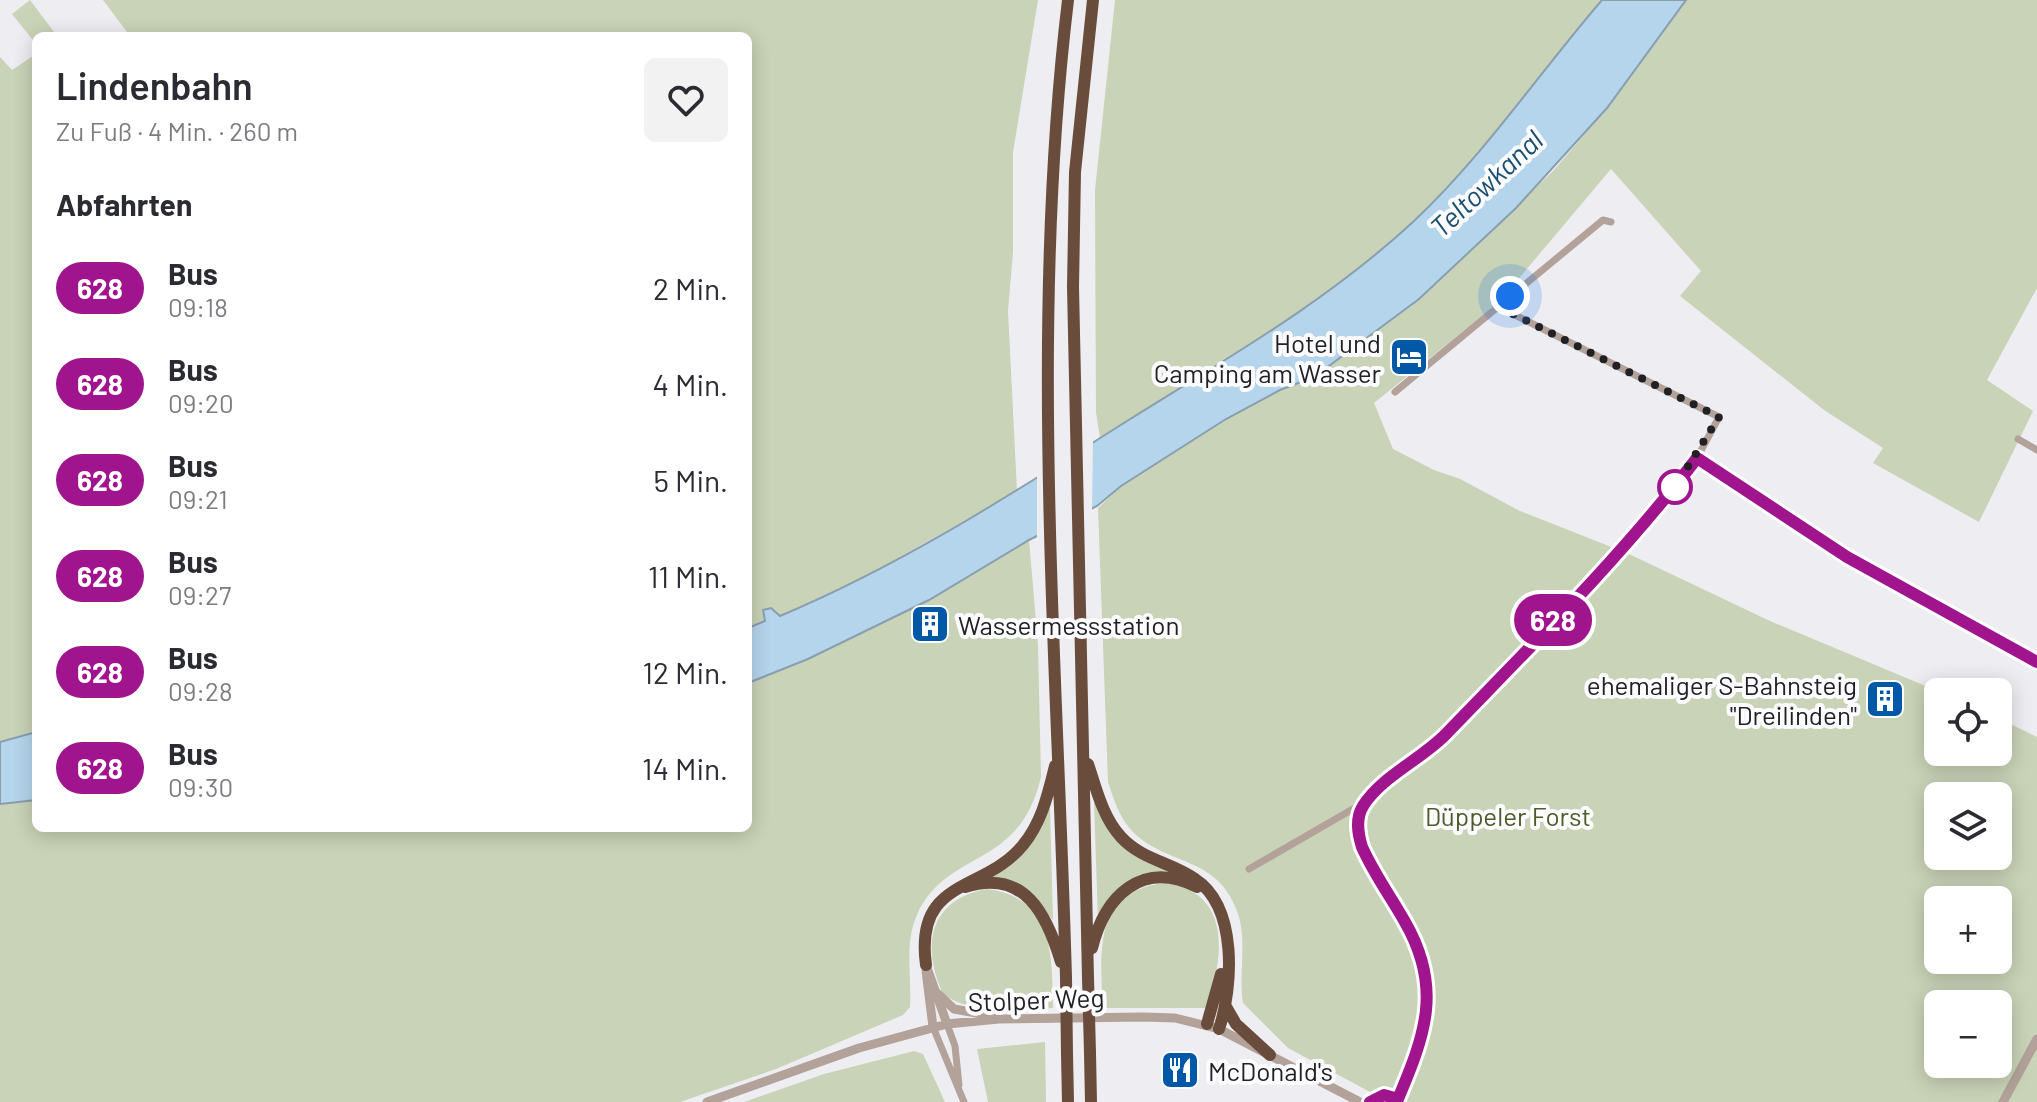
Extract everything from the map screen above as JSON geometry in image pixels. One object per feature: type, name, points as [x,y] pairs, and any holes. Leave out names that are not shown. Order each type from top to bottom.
[{"type":"highway","points":[[1068,0],[1050,190],[1049,414],[1068,1102]]},
{"type":"highway","points":[[1091,1102],[1074,414],[1075,172],[1093,0]]},
{"type":"highway","points":[[1083,750],[1100,801],[1118,835],[1143,856],[1194,878],[1211,894],[1226,931],[1225,1005],[1213,1027]]},
{"type":"highway","points":[[926,965],[925,931],[938,904],[950,892],[1021,848],[1045,804],[1059,751]]},
{"type":"highway","points":[[1088,972],[1104,914],[1115,897],[1130,886],[1143,880],[1176,879],[1211,894]]},
{"type":"highway","points":[[950,892],[975,884],[998,884],[1027,896],[1049,923],[1066,978]]},
{"type":"highway","points":[[1213,1027],[1226,955]]},
{"type":"highway","points":[[1225,1005],[1236,1024],[1270,1055]]},
{"type":"street","points":[[1395,392],[1501,308],[1510,296],[1603,220],[1611,222]]},
{"type":"street","points":[[1249,869],[1367,801],[1443,736],[1661,505],[1697,458],[1719,417],[1501,308]]},
{"type":"street","points":[[2018,439],[2037,450]]},
{"type":"street","points":[[1697,458],[1847,557],[2037,661]]},
{"type":"street","points":[[1367,801],[1358,820],[1362,847],[1416,943],[1426,976],[1428,1012],[1423,1037],[1400,1100],[1384,1095],[1370,1102]]},
{"type":"street","points":[[926,965],[957,1059],[964,1102]]},
{"type":"street","points":[[926,965],[927,1005],[933,1027],[960,1087]]},
{"type":"street","points":[[936,992],[954,1009],[999,1019]]},
{"type":"street","name":"Stolper Weg","points":[[707,1102],[850,1051],[947,1024],[999,1019],[1154,1018],[1213,1027],[1360,1102]]},
{"type":"street","points":[[2003,1102],[2037,1039]]},
{"type":"green space","points":[[30,0],[54,32],[32,32],[32,39],[12,14]]},
{"type":"green space","points":[[103,0],[1038,0],[1013,152],[1013,252],[1008,311],[1017,491],[854,583],[779,616],[764,610],[766,621],[752,626],[752,32],[127,32]]},
{"type":"green space","points":[[1115,0],[1602,0],[1464,169],[1440,196],[1378,253],[1262,337],[1100,438],[1096,412],[1095,190]]},
{"type":"green space","name":"Düppeler Forst","points":[[1686,0],[2037,0],[2037,288],[1987,380],[2033,411],[1979,522],[1873,463],[1883,448],[1824,410],[1680,296],[1701,271],[1611,169],[1499,302],[1374,403],[1393,449],[1434,470],[1460,479],[1520,511],[1629,554],[1770,621],[1924,685],[1924,766],[2012,766],[2012,725],[2037,737],[2037,1102],[1407,1102],[1404,1092],[1392,1088],[1372,1093],[1288,1048],[1243,1003],[1242,933],[1237,911],[1228,893],[1204,870],[1145,842],[1127,826],[1117,808],[1108,782],[1098,508],[1121,486],[1226,419],[1280,390],[1314,377],[1419,299],[1554,170],[1607,108]]},
{"type":"green space","points":[[0,57],[12,70],[32,57],[32,733],[0,742]]},
{"type":"green space","points":[[1029,540],[1038,645],[1041,777],[1031,807],[1017,829],[1000,844],[946,878],[930,894],[917,915],[910,949],[910,1007],[903,1015],[776,1069],[680,1102],[0,1102],[0,804],[32,800],[32,832],[752,832],[752,681],[892,618]]},
{"type":"green space","points":[[1094,801],[1131,853],[1177,874],[1149,876],[1098,922]]},
{"type":"green space","points":[[1050,808],[1053,920],[1038,903],[987,881]]},
{"type":"green space","points":[[1164,883],[1186,889],[1202,899],[1212,913],[1218,930],[1217,969],[1206,1008],[1102,1008],[1102,947],[1112,912],[1124,899],[1140,889]]},
{"type":"green space","points":[[987,889],[1009,894],[1037,916],[1049,949],[1053,1008],[1011,1011],[982,1009],[943,994],[932,959],[935,927],[953,903],[968,894]]},
{"type":"green space","points":[[1045,1042],[1046,1102],[988,1102],[977,1049]]},
{"type":"green space","points":[[914,1051],[923,1054],[945,1102],[744,1102],[824,1074]]},
{"type":"water","name":"Teltowkanal","points":[[1602,0],[1686,0],[1607,108],[1516,208],[1419,299],[1314,377],[1280,390],[1226,419],[1121,486],[1097,506],[1029,540],[929,600],[808,659],[752,681],[752,626],[765,621],[763,610],[771,608],[780,616],[914,551],[1275,328],[1347,277],[1440,195]]},
{"type":"water","points":[[32,733],[32,800],[0,804],[0,742]]},
{"type":"pier","points":[[1093,438],[1092,513],[1037,543],[1037,473]]},
{"type":"bus line","name":"628","points":[[1370,1102],[1384,1095],[1398,1099],[1423,1037],[1428,1012],[1426,976],[1416,943],[1362,847],[1358,834],[1361,809],[1375,792],[1428,751],[1520,656],[1661,505],[1697,458],[1847,557],[2037,662]]},
{"type":"place","name":"Hotel und Camping am Wasser","points":[[1409,357]]},
{"type":"place","name":"Wassermessstation","points":[[930,624]]},
{"type":"place","name":"ehemaliger S-Bahnsteig \"Dreilinden\"","points":[[1885,699]]},
{"type":"place","name":"McDonald's","points":[[1180,1070]]},
{"type":"route","points":[[1510,296],[1501,308],[1719,417],[1697,458],[1675,487]]}]
